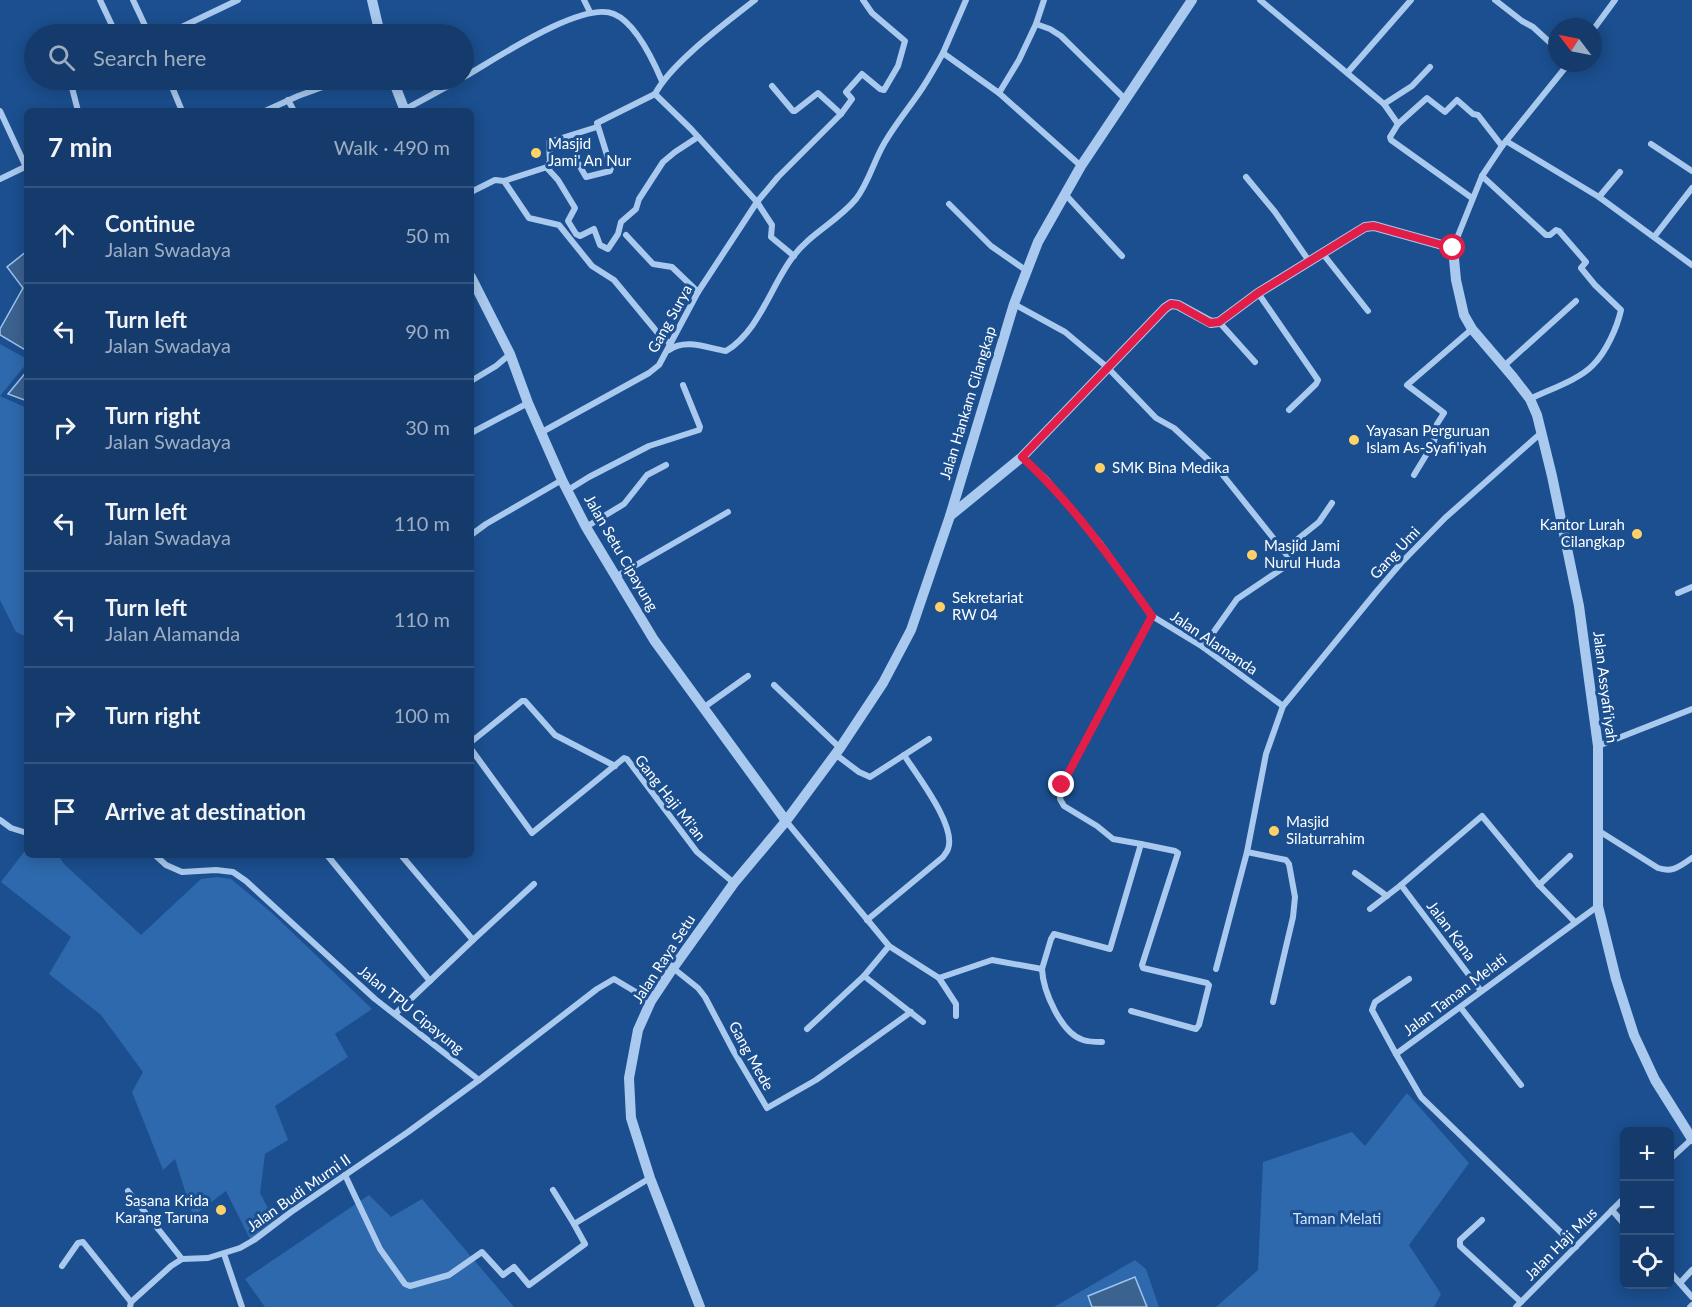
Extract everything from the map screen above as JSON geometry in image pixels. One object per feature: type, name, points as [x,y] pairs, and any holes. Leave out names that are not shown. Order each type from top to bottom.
[{"type":"street","points":[[99,0],[111,24]]},
{"type":"street","points":[[133,0],[144,24]]},
{"type":"street","points":[[187,24],[238,0]]},
{"type":"street","points":[[372,0],[378,24]]},
{"type":"street","points":[[585,0],[590,12]]},
{"type":"street","points":[[474,190],[495,180],[504,181],[576,158],[586,177],[611,170],[597,127],[598,122],[655,94],[662,81],[713,34],[755,0]]},
{"type":"street","points":[[772,86],[793,111],[818,93],[841,114],[852,99],[846,92],[861,74],[884,90],[898,66],[905,41],[872,13],[863,0]]},
{"type":"street","points":[[504,181],[529,218],[559,225],[592,266],[614,280],[669,347],[690,344],[727,350],[756,319],[775,283],[794,256],[812,237],[856,199],[884,143],[920,92],[943,53],[966,0]]},
{"type":"street","points":[[999,93],[1019,60],[1036,24],[1044,0]]},
{"type":"street","name":"Jalan Hankam Cilangkap","points":[[786,821],[883,683],[911,630],[950,516],[1014,304],[1038,242],[1081,166],[1192,0]]},
{"type":"street","points":[[1260,0],[1384,104],[1398,124]]},
{"type":"street","points":[[1495,0],[1533,27],[1548,41]]},
{"type":"street","points":[[1602,18],[1615,0]]},
{"type":"street","points":[[1348,72],[1408,1]]},
{"type":"street","points":[[474,71],[556,25],[590,12],[606,11],[624,19],[652,59],[662,81]]},
{"type":"street","points":[[1036,24],[1061,36],[1126,100]]},
{"type":"street","points":[[943,53],[999,93],[1081,166]]},
{"type":"street","points":[[1384,104],[1412,86],[1430,67]]},
{"type":"street","points":[[950,516],[1022,457],[1171,304],[1178,305],[1210,323],[1219,322],[1258,293],[1323,254],[1355,231],[1365,227],[1374,226],[1453,248],[1482,176],[1504,143],[1562,72]]},
{"type":"street","points":[[73,90],[77,108]]},
{"type":"street","points":[[173,90],[181,108]]},
{"type":"street","points":[[271,108],[315,90]]},
{"type":"street","points":[[397,90],[403,108]]},
{"type":"street","points":[[408,108],[441,90]]},
{"type":"street","points":[[655,94],[757,202],[772,225],[771,237],[794,256]]},
{"type":"street","points":[[1472,198],[1391,140],[1390,137],[1398,124],[1426,98],[1445,112],[1458,100],[1473,114],[1478,115],[1504,143],[1599,197],[1692,265]]},
{"type":"street","points":[[288,100],[292,108]]},
{"type":"street","points":[[0,111],[24,162]]},
{"type":"street","name":"Gang Surya","points":[[542,432],[650,373],[658,365],[698,292],[757,202],[778,177],[841,114]]},
{"type":"street","points":[[547,168],[550,161],[549,142],[597,127]]},
{"type":"street","points":[[547,168],[558,180],[575,208],[568,221],[576,234],[580,236],[594,229],[600,245],[608,249],[618,234],[621,222],[636,209],[639,199],[663,162],[698,137]]},
{"type":"street","points":[[1651,144],[1692,171]]},
{"type":"street","points":[[0,179],[24,167]]},
{"type":"street","points":[[1599,197],[1620,172]]},
{"type":"street","points":[[1482,176],[1546,235],[1556,230],[1559,231],[1586,262],[1582,268],[1594,285],[1621,310],[1606,346],[1593,365],[1581,374],[1530,399]]},
{"type":"street","points":[[1246,177],[1275,212],[1309,261]]},
{"type":"street","points":[[1654,237],[1692,188]]},
{"type":"street","points":[[1065,194],[1122,256]]},
{"type":"street","points":[[949,204],[991,246],[1027,271]]},
{"type":"street","points":[[626,235],[653,264],[672,267],[698,292]]},
{"type":"street","name":"Jalan Assyafi'iyah","points":[[1453,248],[1459,298],[1464,315],[1472,329],[1505,365],[1530,399],[1541,433],[1579,606],[1598,747],[1598,906],[1616,979],[1634,1035],[1656,1080],[1692,1139]]},
{"type":"street","points":[[1323,254],[1368,310]]},
{"type":"street","name":"Jalan Setu Cipayung","points":[[474,283],[510,354],[528,403],[562,480],[586,527],[654,640],[786,821]]},
{"type":"street","points":[[1258,293],[1318,380],[1289,410]]},
{"type":"street","points":[[1505,365],[1576,301]]},
{"type":"street","points":[[1014,304],[1065,332],[1108,368],[1156,418],[1174,428],[1218,469],[1290,559],[1289,564],[1237,599],[1203,647]]},
{"type":"street","points":[[1219,322],[1255,362]]},
{"type":"street","points":[[1413,475],[1434,442],[1437,424],[1444,413],[1407,385],[1472,329]]},
{"type":"street","points":[[474,379],[496,366],[510,354]]},
{"type":"street","points":[[568,490],[650,446],[699,430],[700,427],[683,385]]},
{"type":"street","points":[[474,431],[528,403]]},
{"type":"street","name":"Gang Umi","points":[[1216,969],[1247,852],[1266,754],[1283,706],[1401,563],[1444,518],[1541,433]]},
{"type":"street","name":"Jalan Alamanda","points":[[1022,457],[1046,479],[1100,543],[1152,616],[1203,647],[1283,706]]},
{"type":"street","points":[[586,527],[624,504],[647,475],[666,465]]},
{"type":"street","points":[[474,533],[562,480]]},
{"type":"street","points":[[1284,550],[1319,522],[1332,503]]},
{"type":"street","points":[[617,576],[728,512]]},
{"type":"street","points":[[1678,593],[1692,587]]},
{"type":"street","points":[[1131,1011],[1196,1029],[1199,1025],[1208,983],[1143,968],[1178,853],[1113,839],[1064,806],[1061,803],[1060,794],[1062,785],[1152,616]]},
{"type":"street","points":[[703,708],[748,676]]},
{"type":"street","points":[[774,686],[859,772],[870,777],[929,739]]},
{"type":"street","points":[[474,740],[522,701],[525,701],[562,739],[615,766]]},
{"type":"street","points":[[1598,747],[1692,709]]},
{"type":"street","name":"Gang Haji Mi'an","points":[[474,753],[530,832],[624,758],[631,761],[697,852],[734,884]]},
{"type":"street","points":[[867,920],[943,857],[948,849],[949,842],[941,812],[904,755]]},
{"type":"street","points":[[1370,909],[1482,816],[1539,885],[1575,922]]},
{"type":"street","points":[[0,820],[10,828],[24,832]]},
{"type":"street","points":[[786,821],[889,946],[939,978],[956,1004],[956,1016]]},
{"type":"street","name":"Jalan Raya Setu","points":[[699,1307],[650,1178],[631,1119],[628,1078],[638,1030],[651,1001],[734,884],[786,821]]},
{"type":"street","points":[[1599,831],[1665,871],[1673,871],[1692,858]]},
{"type":"street","points":[[1102,1042],[1083,1040],[1070,1031],[1056,1014],[1042,969],[1054,934],[1111,948],[1141,844]]},
{"type":"street","points":[[1247,852],[1286,860],[1289,864],[1295,897],[1293,917],[1273,1002]]},
{"type":"street","points":[[1539,885],[1570,856]]},
{"type":"street","name":"Jalan TPU Cipayung","points":[[158,858],[166,865],[182,872],[216,870],[232,873],[246,881],[375,999],[479,1080]]},
{"type":"street","points":[[329,858],[430,981]]},
{"type":"street","points":[[404,858],[473,940]]},
{"type":"street","points":[[1355,873],[1387,896]]},
{"type":"street","points":[[395,1014],[534,884]]},
{"type":"street","name":"Jalan Kana","points":[[1401,885],[1481,991]]},
{"type":"street","name":"Jalan Taman Melati","points":[[1576,1247],[1421,1097],[1396,1054],[1598,906]]},
{"type":"street","points":[[807,1029],[864,976],[889,946]]},
{"type":"street","points":[[939,978],[992,960],[1042,969]]},
{"type":"street","name":"Gang Mede","points":[[673,968],[705,997],[767,1108],[816,1080],[911,1012]]},
{"type":"street","points":[[864,976],[923,1022]]},
{"type":"street","points":[[479,1080],[597,989],[614,979],[651,1001]]},
{"type":"street","points":[[1396,1054],[1372,1006],[1409,979]]},
{"type":"street","points":[[1461,1008],[1521,1085]]},
{"type":"street","name":"Jalan Budi Murni II","points":[[182,1259],[202,1259],[224,1254],[254,1240],[479,1080]]},
{"type":"street","points":[[1674,1155],[1692,1139]]},
{"type":"street","points":[[345,1175],[380,1249],[405,1284],[410,1286],[448,1275],[482,1252],[503,1275],[514,1267],[529,1285],[585,1244],[554,1190]]},
{"type":"street","points":[[574,1224],[650,1178]]},
{"type":"street","points":[[62,1266],[78,1243],[83,1242],[130,1304],[171,1266],[182,1259],[128,1191]]},
{"type":"street","name":"Jalan Haji Mus","points":[[1518,1304],[1620,1202]]},
{"type":"street","points":[[1612,1210],[1620,1219]]},
{"type":"street","points":[[1482,1220],[1460,1240],[1459,1244],[1518,1304]]},
{"type":"street","points":[[224,1254],[242,1307]]},
{"type":"street","points":[[1680,1283],[1692,1270]]},
{"type":"street","points":[[1674,1276],[1692,1297]]},
{"type":"green space","points":[[0,344],[24,357],[24,367],[0,396]]},
{"type":"green space","points":[[0,396],[24,407],[24,636],[16,632],[0,600]]},
{"type":"green space","points":[[24,852],[24,858],[60,858],[141,935],[201,879],[217,877],[231,879],[272,913],[372,1009],[335,1034],[348,1057],[275,1106],[288,1140],[265,1154],[260,1193],[276,1223],[251,1241],[226,1191],[193,1216],[175,1159],[163,1170],[132,1092],[143,1072],[101,1015],[49,974],[71,937],[1,882]]},
{"type":"green space","name":"Taman Melati","points":[[1407,1093],[1469,1163],[1409,1245],[1441,1294],[1434,1307],[1216,1307],[1258,1270],[1263,1162],[1352,1132],[1365,1146]]},
{"type":"green space","points":[[369,1195],[391,1217],[422,1199],[514,1307],[265,1307],[245,1279]]},
{"type":"green space","points":[[1135,1260],[1146,1269],[1159,1307],[1054,1307]]},
{"type":"shaded area","points":[[24,253],[24,349],[0,335],[0,329],[23,288],[7,267]]},
{"type":"shaded area","points":[[24,375],[24,400],[8,394]]},
{"type":"shaded area","points":[[1135,1277],[1147,1307],[1092,1307],[1088,1296]]},
{"type":"place","name":"Masjid Jami' An Nur","points":[[536,153]]},
{"type":"place","name":"Yayasan Perguruan Islam As-Syafi'iyah","points":[[1354,440]]},
{"type":"place","name":"SMK Bina Medika","points":[[1100,468]]},
{"type":"place","name":"Kantor Lurah Cilangkap","points":[[1637,534]]},
{"type":"place","name":"Masjid Jami Nurul Huda","points":[[1252,555]]},
{"type":"place","name":"Sekretariat RW 04","points":[[940,607]]},
{"type":"place","name":"Masjid Silaturrahim","points":[[1274,831]]},
{"type":"place","name":"Sasana Krida Karang Taruna","points":[[221,1210]]},
{"type":"route","points":[[1062,785],[1152,616],[1100,543],[1046,479],[1022,457],[1171,304],[1178,305],[1215,324],[1258,293],[1323,254],[1355,231],[1365,227],[1374,226],[1453,248]]}]
